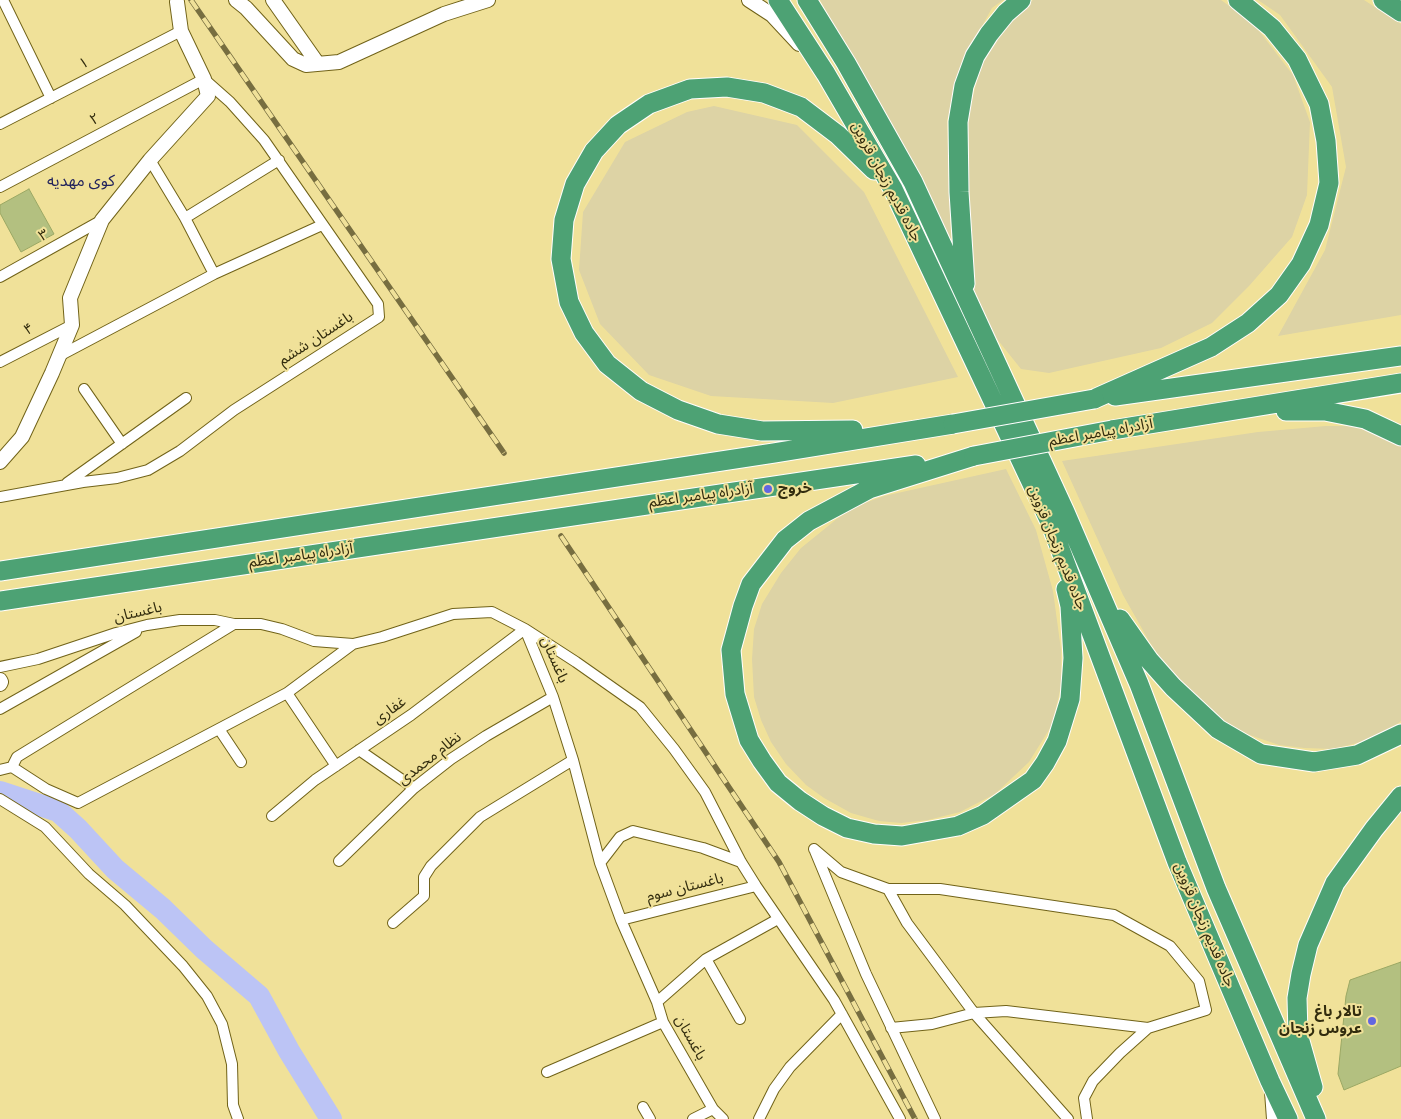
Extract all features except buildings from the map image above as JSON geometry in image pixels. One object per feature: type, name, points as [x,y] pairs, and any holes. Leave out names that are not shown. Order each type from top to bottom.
[{"type":"highway","name":"جاده قدیم زنجان قزوین","points":[[778,0],[826,74],[893,189],[1050,522],[1177,862],[1288,1119]]},
{"type":"highway","name":"جاده قدیم زنجان قزوین","points":[[806,0],[846,63],[913,182],[1065,512],[1139,684],[1216,888],[1316,1119]]},
{"type":"highway","points":[[966,295],[959,183],[958,122],[964,86],[975,56],[989,34],[1006,13],[1021,0]]},
{"type":"highway","points":[[1094,400],[1211,347],[1248,323],[1279,295],[1285,287],[1301,264],[1319,225],[1329,183],[1326,141],[1319,104],[1297,59],[1272,28],[1238,0]]},
{"type":"highway","points":[[1383,0],[1401,12]]},
{"type":"highway","points":[[893,189],[838,135],[801,107],[764,93],[727,87],[690,89],[649,104],[618,125],[594,151],[575,184],[564,220],[562,259],[569,302],[584,333],[607,364],[641,391],[678,410],[718,424],[762,431],[926,428]]},
{"type":"highway","name":"آزادراه پیامبر اعظم","points":[[0,571],[953,424],[1094,400],[1401,356]]},
{"type":"highway","name":"آزادراه پیامبر اعظم","points":[[0,601],[974,456],[1112,430],[1401,383]]},
{"type":"highway","points":[[1238,410],[1325,411],[1365,419],[1401,436]]},
{"type":"highway","points":[[974,456],[869,489],[810,521],[785,540],[751,584],[731,650],[735,694],[748,740],[778,784],[822,816],[847,828],[874,834],[902,836],[958,826],[983,815],[1032,780],[1045,763],[1057,741],[1070,699],[1073,658],[1070,606],[1050,522]]},
{"type":"highway","points":[[1098,588],[1148,660],[1173,687],[1218,729],[1261,754],[1314,762],[1357,755],[1401,734]]},
{"type":"highway","points":[[1323,1119],[1298,1034],[1298,998],[1301,974],[1308,945],[1335,883],[1374,829],[1401,796]]},
{"type":"street","points":[[2,0],[51,98]]},
{"type":"street","points":[[236,0],[246,8],[293,59],[306,65],[339,62],[444,14],[488,0]]},
{"type":"street","points":[[273,0],[318,64]]},
{"type":"street","points":[[749,0],[772,15],[826,74]]},
{"type":"street","points":[[0,462],[22,437],[59,356],[72,325],[70,298],[102,220],[150,160],[208,96],[204,79],[181,31],[178,2]]},
{"type":"street","name":"۱","points":[[0,124],[181,31]]},
{"type":"street","name":"باغستان ششم","points":[[0,497],[64,485],[117,478],[148,470],[180,451],[234,410],[378,317],[378,304],[279,160],[230,102],[204,79]]},
{"type":"street","name":"۲","points":[[0,187],[204,79]]},
{"type":"street","points":[[150,160],[185,218],[214,274]]},
{"type":"street","points":[[185,218],[279,160]]},
{"type":"street","name":"۳","points":[[0,277],[102,220]]},
{"type":"street","points":[[59,356],[214,274],[322,225]]},
{"type":"street","name":"۴","points":[[0,362],[72,325]]},
{"type":"street","points":[[84,390],[122,444]]},
{"type":"street","points":[[64,485],[186,398]]},
{"type":"street","name":"باغستان","points":[[0,666],[38,659],[84,643],[147,625],[180,620],[215,620],[234,624],[261,624],[282,629],[314,641],[353,644],[382,637],[453,614],[492,612],[524,629],[553,697],[573,760],[600,863],[621,920],[657,1002],[663,1022],[713,1109],[723,1119]]},
{"type":"street","points":[[12,767],[17,757],[234,624]]},
{"type":"street","points":[[0,709],[147,625]]},
{"type":"street","points":[[524,629],[576,662],[640,707],[704,792],[741,862],[834,1000],[900,1119]]},
{"type":"street","name":"غفاری","points":[[272,816],[315,780],[411,715],[524,629]]},
{"type":"street","points":[[0,770],[12,767],[46,789],[78,803],[287,693],[353,644]]},
{"type":"street","points":[[0,680],[0,684]]},
{"type":"street","points":[[287,693],[336,766]]},
{"type":"street","name":"نظام محمدی","points":[[339,861],[414,788],[451,759],[553,697]]},
{"type":"street","points":[[219,729],[241,762]]},
{"type":"street","points":[[359,750],[414,788]]},
{"type":"street","points":[[393,923],[424,896],[424,877],[431,866],[480,817],[573,760]]},
{"type":"street","points":[[0,799],[45,827],[89,874],[125,905],[184,966],[207,996],[222,1024],[232,1064],[233,1105],[238,1119]]},
{"type":"street","points":[[600,863],[620,837],[633,831],[703,848],[741,862]]},
{"type":"street","points":[[891,1028],[932,1024],[974,1012],[1006,1011],[1148,1028],[1206,1010],[1199,981],[1170,946],[1114,915],[940,889],[888,889],[841,872],[814,849],[891,1028],[935,1119]]},
{"type":"street","name":"باغستان سوم","points":[[621,920],[756,886]]},
{"type":"street","points":[[888,889],[906,923],[974,1012],[1068,1119]]},
{"type":"street","points":[[657,1002],[706,959],[778,919]]},
{"type":"street","points":[[706,959],[740,1019]]},
{"type":"street","points":[[759,1119],[774,1088],[790,1067],[842,1014]]},
{"type":"street","points":[[547,1072],[663,1022]]},
{"type":"street","points":[[1087,1119],[1084,1098],[1093,1081],[1148,1028]]},
{"type":"street","points":[[1270,1081],[1272,1119]]},
{"type":"street","points":[[643,1107],[650,1119]]},
{"type":"street","points":[[693,1119],[713,1109]]},
{"type":"shaded area","points":[[820,0],[1003,0],[992,8],[968,51],[947,120],[951,241]]},
{"type":"shaded area","points":[[1033,0],[1221,0],[1253,23],[1293,75],[1310,122],[1307,195],[1292,237],[1249,286],[1212,323],[1161,348],[1049,373],[1021,369],[989,329],[974,293],[969,266],[965,126],[983,58],[1013,15]]},
{"type":"shaded area","points":[[1258,0],[1364,0],[1401,24],[1401,315],[1278,336],[1325,250],[1346,167],[1332,87],[1280,15]]},
{"type":"shaded area","points":[[714,106],[797,125],[864,192],[958,377],[833,403],[711,396],[649,375],[600,324],[579,270],[583,212],[625,142],[687,112]]},
{"type":"shaded area","points":[[1326,426],[1351,426],[1377,433],[1401,445],[1401,721],[1389,730],[1361,742],[1333,749],[1279,745],[1247,734],[1218,717],[1169,671],[1149,641],[1123,595],[1062,461],[1258,432]]},
{"type":"shaded area","points":[[1006,469],[1036,530],[1053,591],[1061,650],[1061,686],[1052,725],[1029,762],[995,794],[960,812],[928,820],[901,823],[879,821],[851,813],[824,798],[806,785],[786,764],[771,742],[761,720],[754,697],[752,659],[754,629],[762,604],[781,573],[801,548],[838,518],[859,505],[884,496]]},
{"type":"waterway","points":[[0,792],[58,811],[78,829],[115,869],[163,909],[204,949],[259,996],[289,1051],[331,1119]]},
{"type":"railway","points":[[191,0],[504,453]]},
{"type":"railway","points":[[561,536],[779,862],[915,1119]]},
{"type":"place","name":"خروج","points":[[768,489]]},
{"type":"place","name":"تالار باغ عروس زنجان","points":[[1372,1021]]},
{"type":"district","name":"کوی مهدیه","points":[[81,182]]}]
